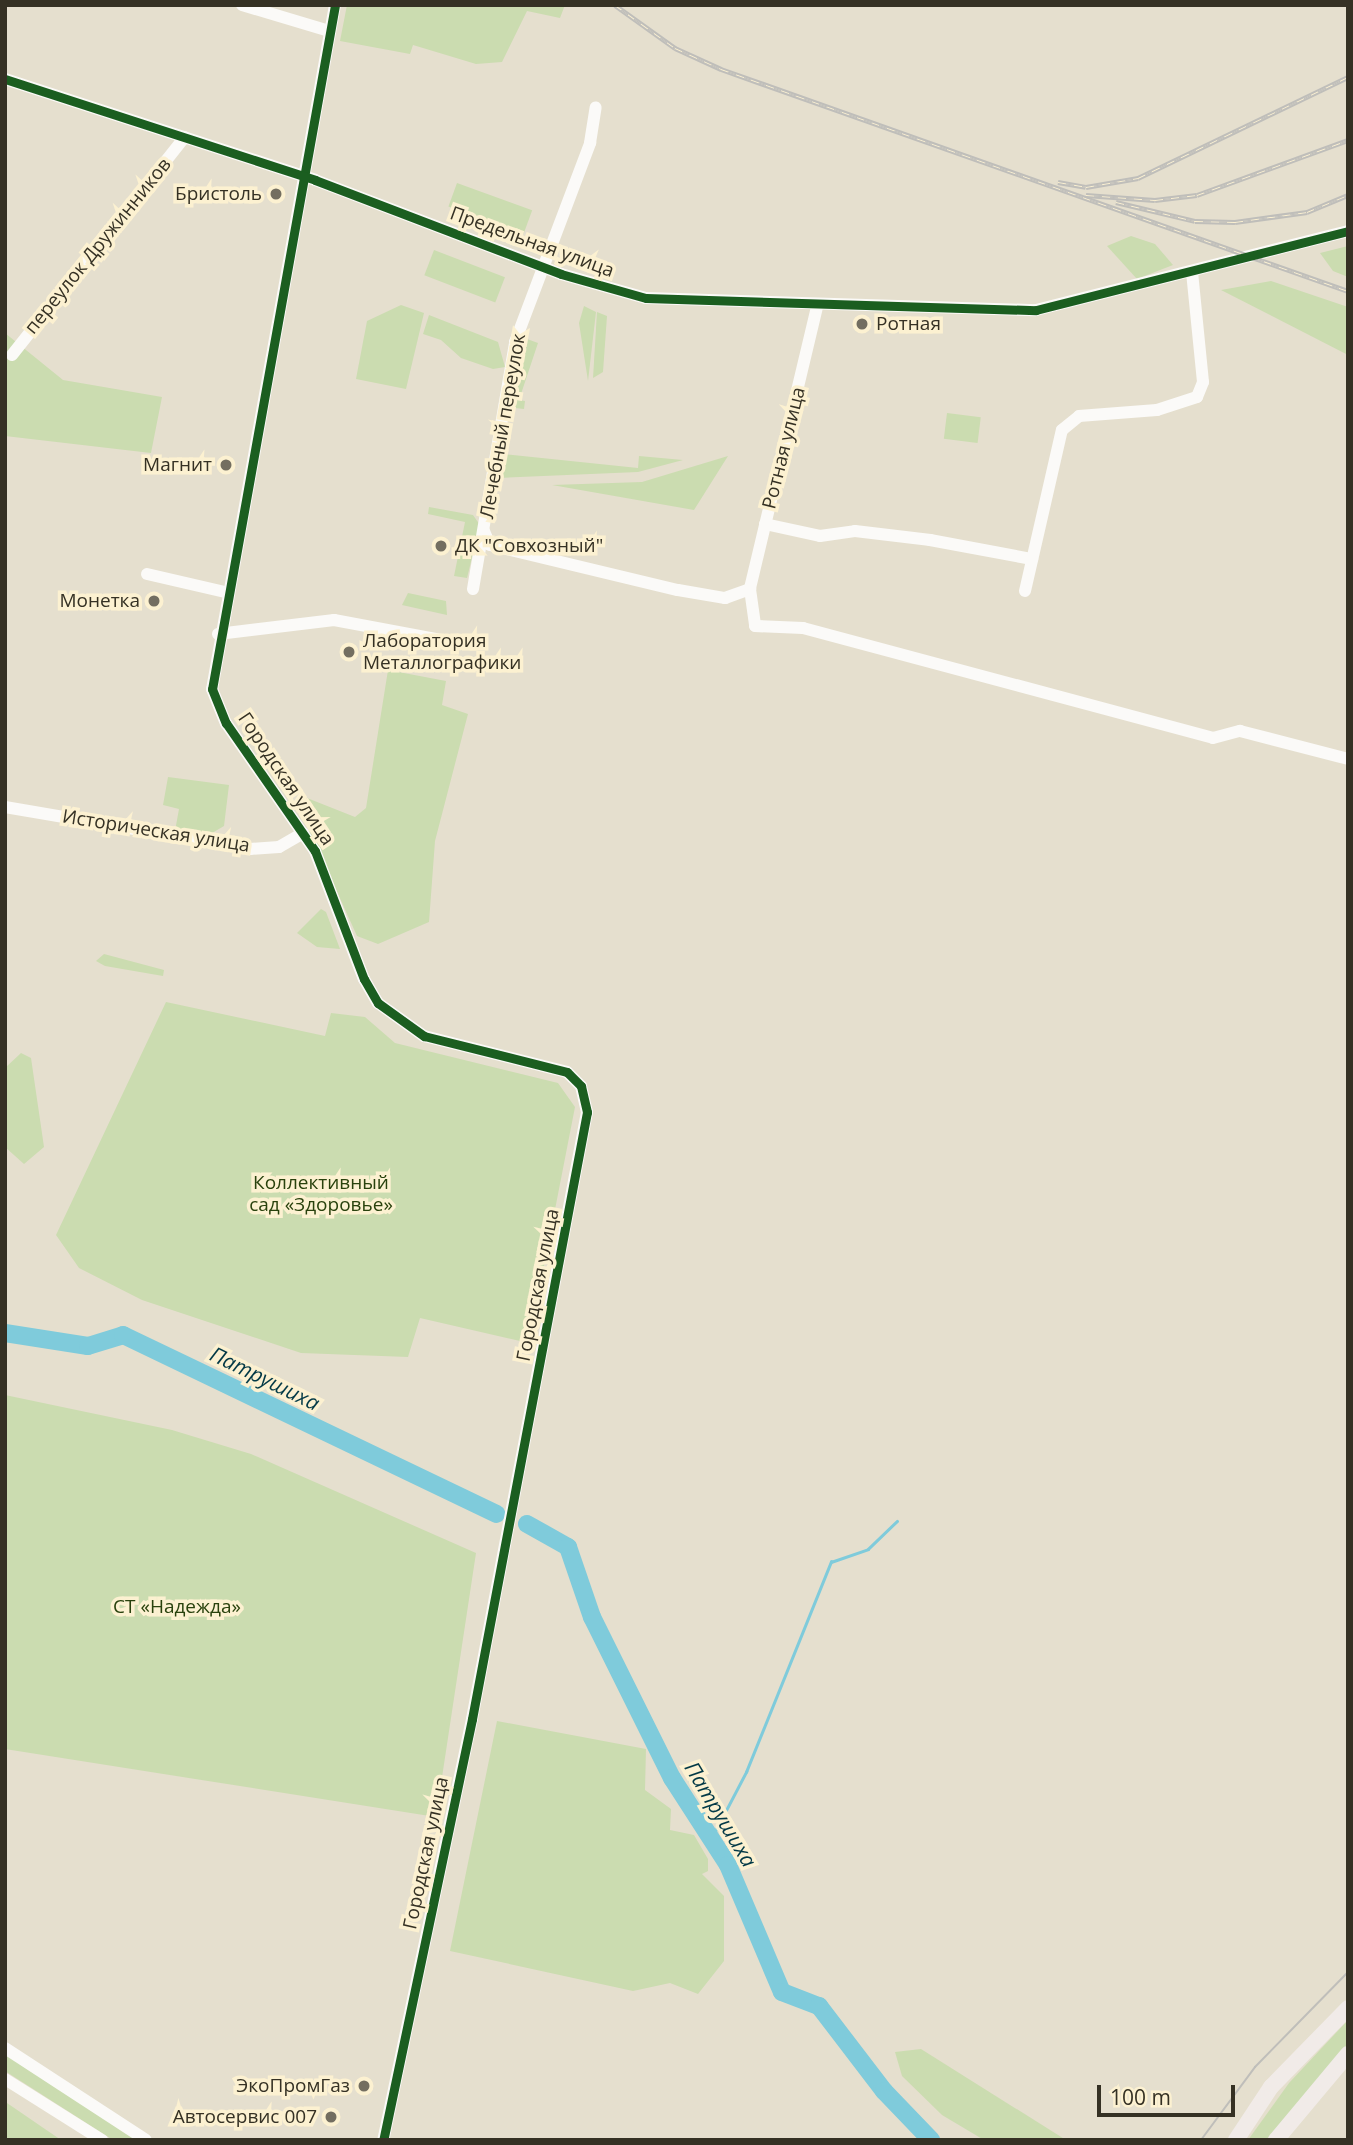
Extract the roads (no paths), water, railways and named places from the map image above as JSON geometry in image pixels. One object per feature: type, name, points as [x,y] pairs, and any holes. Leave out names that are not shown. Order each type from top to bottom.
[{"type":"main road","points":[[1236,2140],[1271,2087],[1348,2008]]},
{"type":"main road","points":[[1276,2140],[1348,2054]]},
{"type":"street","points":[[242,5],[330,31]]},
{"type":"street","name":"Городская улица","points":[[335,5],[225,592],[212,689],[217,705],[303,832],[324,868],[370,994],[387,1013],[424,1036],[552,1066],[575,1078],[585,1094],[572,1201],[508,1531],[383,2140]]},
{"type":"street","name":"Предельная улица","points":[[5,79],[303,176],[542,268],[646,298],[817,307],[1036,310],[1348,231]]},
{"type":"street","name":"Лечебный переулок","points":[[472,589],[515,342],[590,143],[596,107]]},
{"type":"street","name":"переулок Дружинников","points":[[12,355],[185,137]]},
{"type":"street","points":[[1026,591],[1062,430],[1079,416],[1157,410],[1197,397],[1203,382],[1192,272]]},
{"type":"street","name":"Ротная улица","points":[[750,589],[817,307]]},
{"type":"street","points":[[765,524],[820,536],[848,531],[930,540],[1032,559]]},
{"type":"street","points":[[484,530],[490,545],[678,590],[725,598],[750,589],[755,626],[803,628],[1213,738],[1240,731],[1348,759]]},
{"type":"street","points":[[147,574],[225,592]]},
{"type":"street","points":[[218,634],[334,620],[442,640]]},
{"type":"street","name":"Историческая улица","points":[[5,807],[250,849],[279,847],[303,832]]},
{"type":"street","points":[[5,2048],[146,2140]]},
{"type":"street","points":[[5,2079],[102,2140]]},
{"type":"waterway","name":"Патрушиха","points":[[5,1333],[88,1346],[123,1335],[496,1514]]},
{"type":"waterway","points":[[711,1839],[746,1772],[831,1562],[868,1549],[897,1521]]},
{"type":"waterway","name":"Патрушиха","points":[[527,1524],[568,1547],[592,1617],[672,1778],[728,1865],[782,1992],[819,2006],[884,2091],[931,2140]]},
{"type":"tram line","points":[[1201,2140],[1255,2067],[1348,1972]]},
{"type":"railway","points":[[615,5],[675,48],[721,69],[1348,291]]},
{"type":"railway","points":[[1058,182],[1086,187],[1138,178],[1348,77]]},
{"type":"railway","points":[[1086,195],[1155,200],[1197,195],[1348,140]]},
{"type":"railway","points":[[1116,202],[1195,221],[1235,222],[1307,212],[1348,195]]},
{"type":"place","name":"Бристоль","points":[[276,194]]},
{"type":"place","name":"Ротная","points":[[862,324]]},
{"type":"place","name":"Магнит","points":[[226,465]]},
{"type":"place","name":"ДК \"Совхозный\"","points":[[441,546]]},
{"type":"place","name":"Монетка","points":[[154,601]]},
{"type":"place","name":"Лаборатория Металлографики","points":[[349,652]]},
{"type":"place","name":"ЭкоПромГаз","points":[[364,2086]]},
{"type":"place","name":"Автосервис 007","points":[[331,2117]]},
{"type":"park label","name":"Коллективный сад «Здоровье»","points":[[321,1194]]},
{"type":"park label","name":"СТ «Надежда»","points":[[177,1607]]}]
